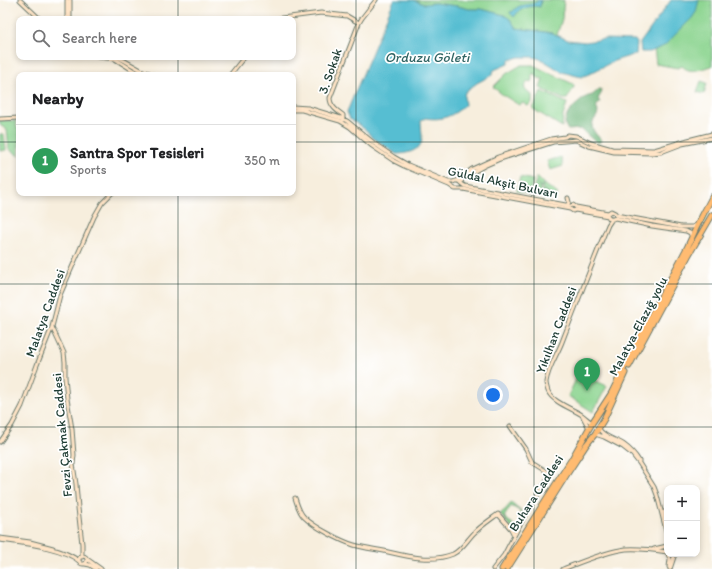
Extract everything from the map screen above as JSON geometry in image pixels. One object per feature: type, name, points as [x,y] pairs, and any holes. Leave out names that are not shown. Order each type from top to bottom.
[{"type":"highway","name":"Buhara Caddesi","points":[[502,569],[506,556],[573,457],[590,426],[614,388],[692,238],[705,209],[711,200]]},
{"type":"highway","points":[[705,209],[712,213]]},
{"type":"highway","name":"Malatya-Elazığ yolu","points":[[507,569],[586,445],[596,434],[626,372],[712,213]]},
{"type":"highway","points":[[596,434],[592,433],[590,426],[598,428]]},
{"type":"street","points":[[20,0],[37,16]]},
{"type":"street","points":[[67,0],[68,16]]},
{"type":"street","points":[[68,16],[70,0]]},
{"type":"street","name":"3. Sokak","points":[[342,120],[343,115],[334,108],[330,102],[330,98],[358,23],[376,0]]},
{"type":"street","points":[[296,16],[321,13],[347,16],[358,23]]},
{"type":"street","points":[[116,60],[139,72]]},
{"type":"street","points":[[123,60],[140,72]]},
{"type":"street","points":[[232,72],[242,60]]},
{"type":"street","name":"Güldal Akşit Bulvarı","points":[[296,108],[308,108],[342,120],[394,157],[408,165],[452,184],[455,189],[458,190],[460,189],[569,207],[573,205],[575,208],[611,217],[652,226],[686,231],[692,238]]},
{"type":"street","points":[[0,119],[16,118]]},
{"type":"street","points":[[460,189],[462,180],[466,176],[484,166],[500,159],[566,139],[571,135],[612,149],[654,150],[712,134]]},
{"type":"street","points":[[457,181],[472,168],[498,156],[551,139],[566,139],[570,141],[577,140],[589,146],[614,152],[652,153],[661,152],[692,142],[712,138]]},
{"type":"street","name":"Güldal Akşit Bulvarı","points":[[452,184],[457,181],[465,186],[569,207]]},
{"type":"street","name":"Malatya Caddesi","points":[[0,442],[12,426],[22,406],[52,327],[60,295],[92,221],[102,203],[109,196]]},
{"type":"street","points":[[568,198],[569,207]]},
{"type":"street","name":"Güldal Akşit Bulvarı","points":[[611,217],[681,227],[692,227],[698,224]]},
{"type":"street","name":"Yıkılhan Caddesi","points":[[590,426],[582,415],[551,396],[548,392],[546,383],[548,373],[611,217]]},
{"type":"street","name":"Fevzi Çakmak Caddesi","points":[[52,327],[64,353],[67,399],[72,430],[78,508],[84,557]]},
{"type":"street","points":[[582,415],[590,426]]},
{"type":"street","points":[[493,569],[506,556],[514,535],[526,513],[551,474],[532,462],[526,449],[510,426]]},
{"type":"street","points":[[598,428],[602,433],[624,445],[633,452],[659,494],[666,521]]},
{"type":"street","points":[[596,434],[623,447],[632,454],[658,495],[664,521]]},
{"type":"street","points":[[295,498],[302,516],[329,533],[357,546],[385,551],[397,555],[431,558],[447,556],[460,549],[490,519],[498,514],[511,529],[514,535]]},
{"type":"street","points":[[0,539],[30,542],[84,557],[101,569]]},
{"type":"street","points":[[0,539],[52,550],[73,557],[82,565],[90,565],[96,569]]},
{"type":"street","points":[[563,569],[605,554],[626,549],[664,547]]},
{"type":"street","points":[[652,549],[664,551]]},
{"type":"street","points":[[82,565],[87,561],[84,557]]},
{"type":"street","points":[[82,565],[80,560],[84,557]]},
{"type":"street","points":[[669,557],[670,569]]},
{"type":"street","points":[[670,569],[674,557]]},
{"type":"green space","points":[[413,0],[564,0],[562,19],[557,35],[516,28],[504,15],[481,9],[469,9],[435,3],[424,4]]},
{"type":"green space","points":[[695,0],[712,0],[712,66],[689,70],[682,66],[678,68],[656,64],[654,48]]},
{"type":"green space","points":[[521,65],[533,65],[571,83],[574,87],[567,99],[563,99],[540,88],[543,79],[540,79],[534,75],[534,73],[531,76],[531,82],[528,81],[524,88],[532,95],[532,102],[528,106],[523,103],[519,105],[493,87],[506,74]]},
{"type":"green space","points":[[701,81],[707,83],[704,94],[697,92]]},
{"type":"green space","points":[[601,89],[602,92],[598,99],[600,102],[596,107],[598,113],[592,123],[592,126],[594,132],[601,140],[599,143],[581,129],[568,130],[565,125],[565,121],[573,107],[586,97],[593,95]]},
{"type":"green space","points":[[541,91],[567,103],[563,116],[562,127],[533,109]]},
{"type":"green space","points":[[0,120],[16,121],[16,154],[9,149],[7,130],[0,125]]},
{"type":"green space","points":[[0,134],[4,134],[6,150],[0,151]]},
{"type":"green space","points":[[561,157],[563,166],[550,170],[547,161]]},
{"type":"green space","points":[[520,177],[533,180],[529,194],[517,191]]},
{"type":"green space","points":[[537,177],[543,183],[541,188],[538,184],[540,190],[549,193],[543,190],[542,188],[544,184],[558,194],[555,198],[533,192],[534,188],[537,188],[534,187]]},
{"type":"green space","points":[[705,212],[709,214],[692,244],[691,243]]},
{"type":"green space","points":[[579,373],[607,386],[593,412],[568,396]]},
{"type":"green space","points":[[511,503],[523,513],[521,517],[519,516],[521,513],[519,512],[520,511],[511,506],[504,517],[513,524],[512,529],[500,514]]},
{"type":"water","name":"Orduzu Göleti","points":[[394,0],[413,0],[424,4],[435,3],[469,9],[481,9],[504,15],[510,19],[516,28],[552,33],[568,40],[585,42],[605,39],[635,40],[637,43],[636,54],[614,61],[581,77],[562,72],[541,59],[533,57],[519,57],[509,60],[508,64],[494,70],[492,75],[477,83],[465,92],[465,105],[452,115],[437,119],[425,118],[421,121],[422,142],[417,149],[396,154],[350,119],[347,112]]},
{"type":"water","points":[[541,0],[540,7],[533,6],[525,8],[519,11],[514,17],[510,13],[519,6],[532,4]]},
{"type":"water","points":[[671,0],[699,0],[696,12],[692,18],[664,46],[650,52],[641,52],[640,43]]},
{"type":"place","name":"Santra Spor Tesisleri","points":[[587,391]]}]
